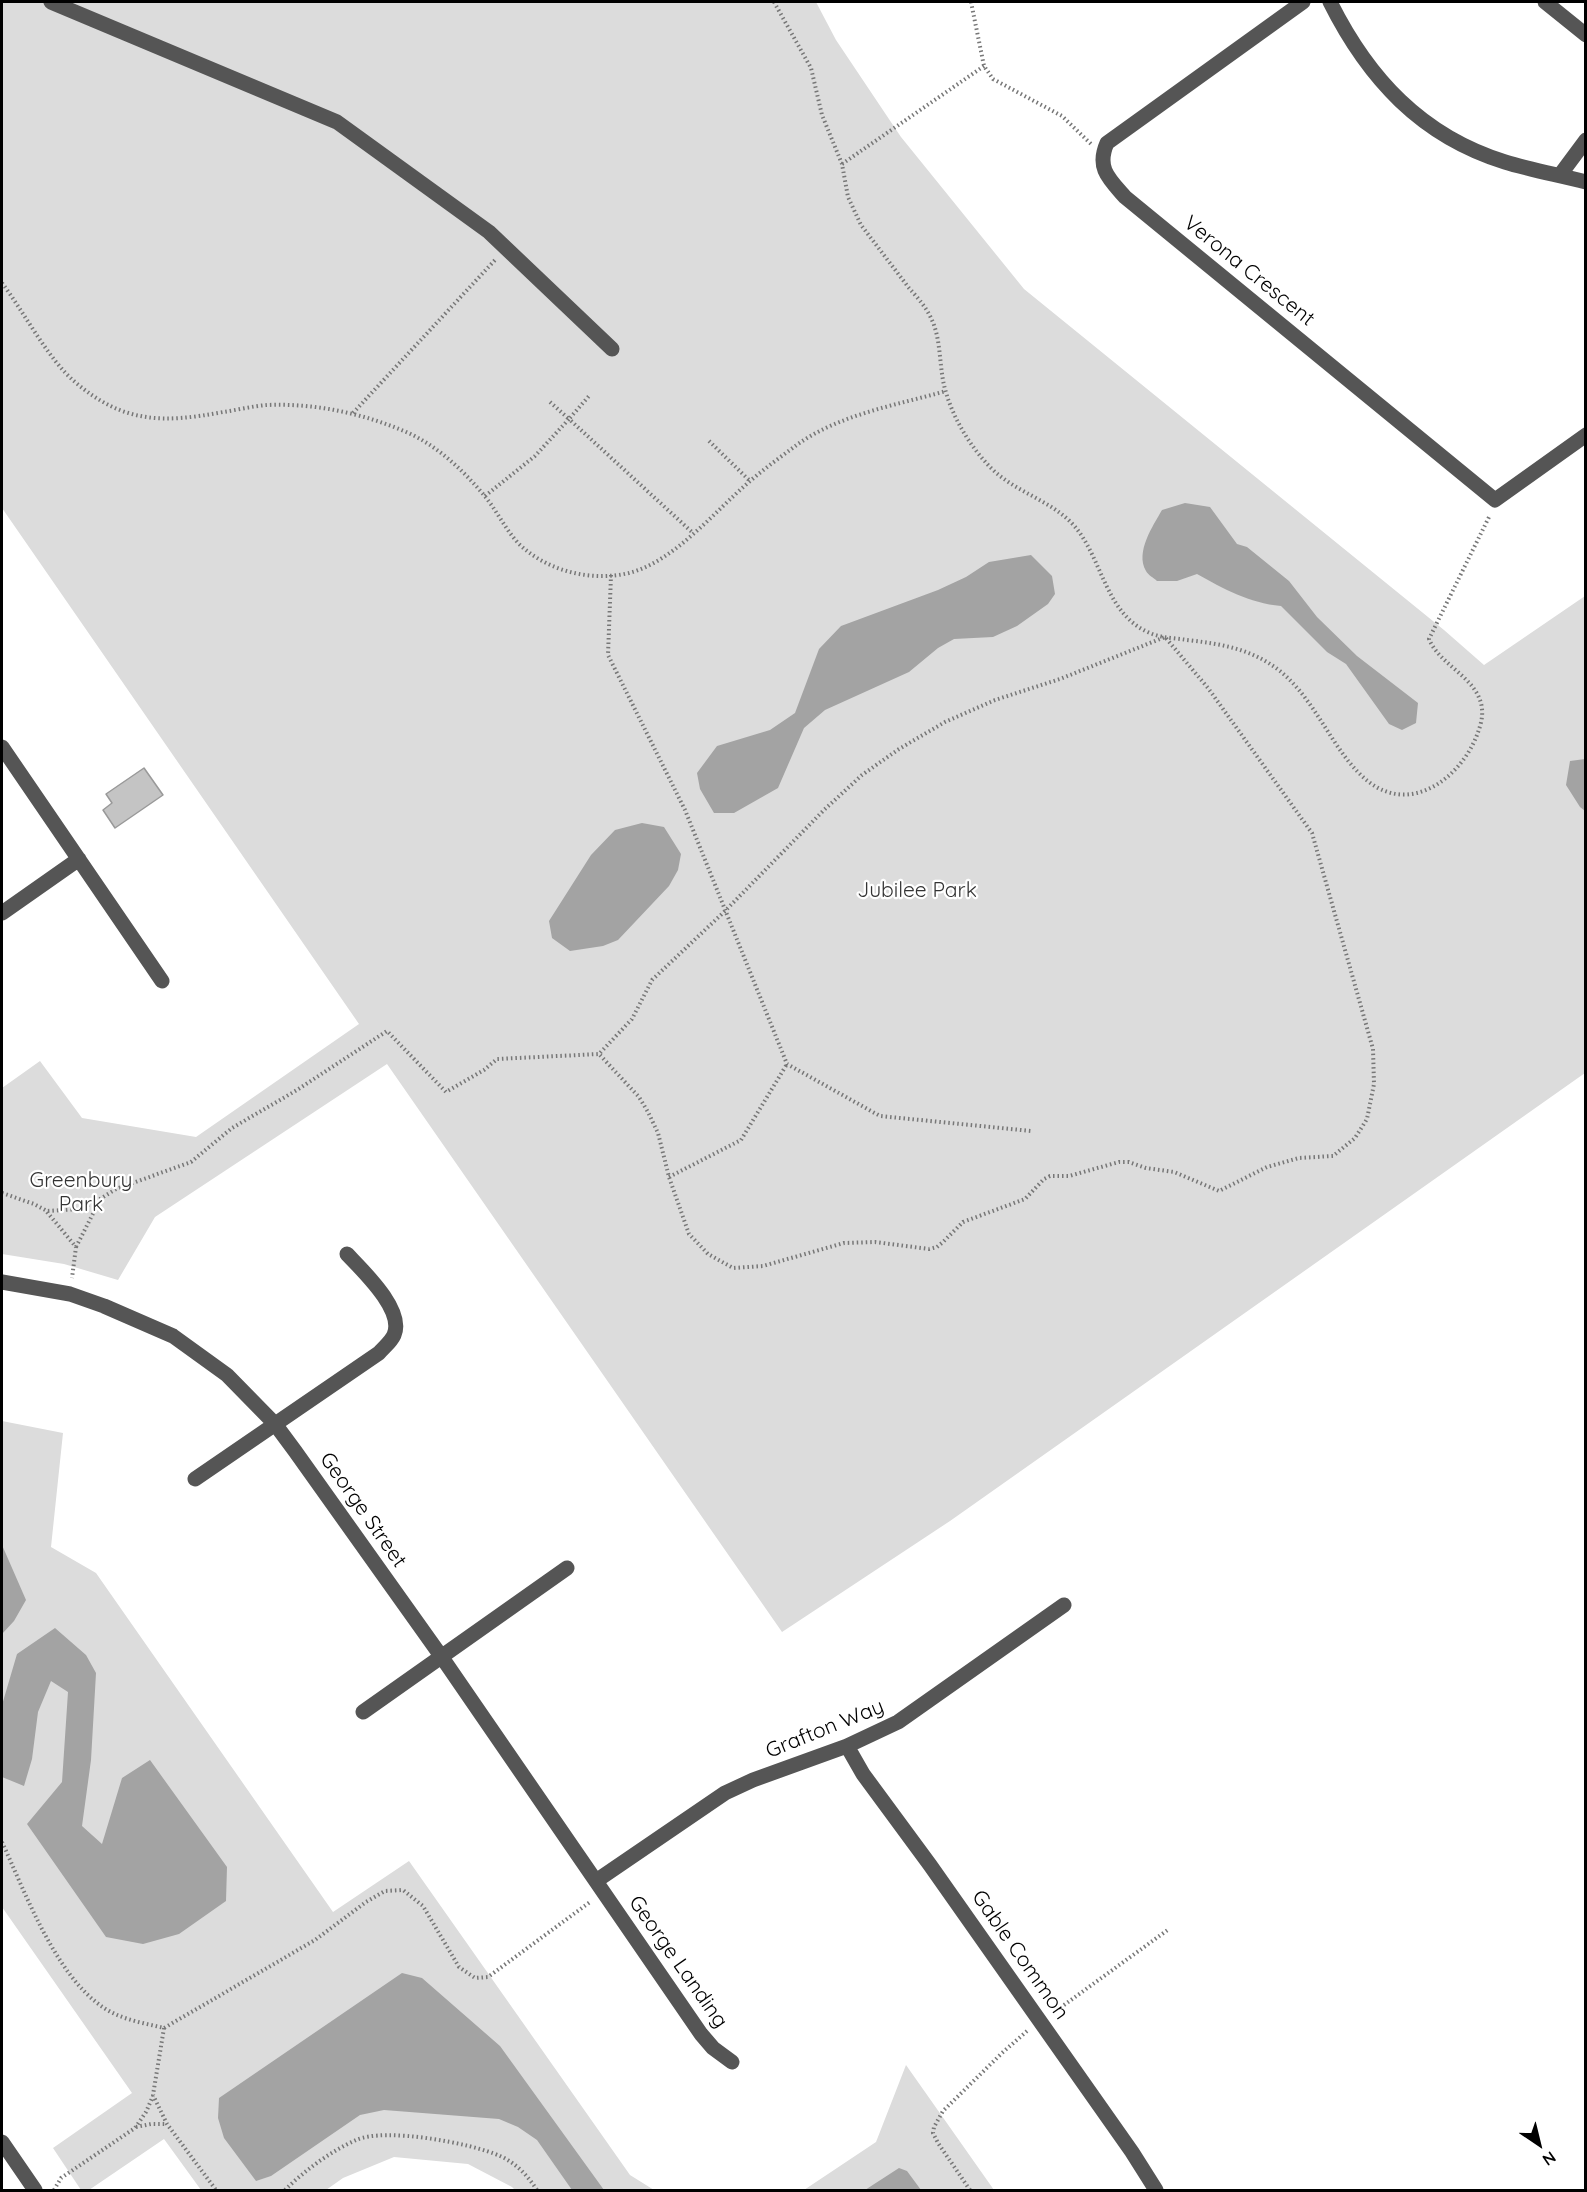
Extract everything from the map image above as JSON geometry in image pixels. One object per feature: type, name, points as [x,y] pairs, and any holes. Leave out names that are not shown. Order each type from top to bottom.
[{"type":"street","points":[[51,2],[337,122],[489,231],[612,349]]},
{"type":"street","points":[[1101,155],[1107,143],[1116,135],[1303,2]]},
{"type":"street","points":[[1330,2],[1345,32],[1375,75],[1412,114],[1458,142],[1504,162],[1586,182]]},
{"type":"street","points":[[1545,2],[1586,34]]},
{"type":"street","points":[[1560,175],[1586,140]]},
{"type":"street","name":"Verona Crescent","points":[[1101,155],[1103,169],[1110,181],[1125,197],[1495,500]]},
{"type":"street","points":[[1495,500],[1586,435]]},
{"type":"street","points":[[2,747],[162,981]]},
{"type":"street","points":[[2,913],[79,859]]},
{"type":"street","points":[[195,1479],[379,1353],[390,1342],[395,1333],[395,1321],[389,1304],[347,1254]]},
{"type":"street","name":"George Street","points":[[2,1282],[70,1294],[104,1306],[173,1336],[227,1375],[275,1424],[441,1656],[596,1881]]},
{"type":"street","points":[[363,1712],[567,1568]]},
{"type":"street","name":"Grafton Way","points":[[596,1881],[725,1793],[753,1780],[847,1746],[879,1732],[914,1712],[1064,1605]]},
{"type":"street","name":"Gable Common","points":[[847,1746],[862,1774],[930,1865],[1132,2152],[1156,2190]]},
{"type":"street","name":"George Landing","points":[[596,1881],[701,2034],[713,2048],[732,2062]]},
{"type":"street","points":[[2,2142],[32,2189]]},
{"type":"path","points":[[774,2],[812,68],[822,115],[842,164],[848,197],[861,225],[931,318],[946,391],[968,441],[1005,482],[1057,510],[1068,520],[1077,530],[1110,595],[1134,624],[1150,633],[1230,646],[1263,659],[1282,673],[1312,706],[1349,761],[1362,776],[1384,790],[1417,793],[1444,781],[1455,773],[1475,741],[1482,721],[1482,708],[1476,692],[1465,678],[1435,650],[1429,639],[1487,522],[1495,500]]},
{"type":"path","points":[[970,2],[984,66],[993,79],[1062,116],[1074,125],[1101,155]]},
{"type":"path","points":[[842,164],[896,129],[984,66]]},
{"type":"path","points":[[353,414],[507,248]]},
{"type":"path","points":[[2,283],[57,362],[74,382],[115,409],[160,420],[195,417],[267,405],[320,406],[405,431],[430,445],[458,466],[485,496],[519,544],[534,556],[560,570],[579,574],[630,573],[653,563],[693,533],[750,481],[801,442],[854,417],[946,391]]},
{"type":"path","points":[[485,496],[535,456],[589,396]]},
{"type":"path","points":[[550,402],[693,533]]},
{"type":"path","points":[[709,441],[750,481]]},
{"type":"path","points":[[611,575],[608,655],[685,810],[788,1064],[880,1116],[1031,1131]]},
{"type":"path","points":[[47,1211],[80,1209],[116,1189],[191,1162],[232,1128],[297,1090],[387,1031],[446,1092],[484,1070],[497,1059],[599,1054],[632,1019],[652,980],[862,775],[899,749],[945,722],[994,700],[1060,679],[1165,637]]},
{"type":"path","points":[[599,1054],[639,1097],[648,1112],[658,1133],[669,1177],[689,1234],[708,1254],[733,1269],[763,1266],[844,1243],[875,1242],[937,1247],[963,1222],[1025,1199],[1044,1179],[1050,1176],[1069,1176],[1090,1172],[1113,1164],[1129,1162],[1146,1168],[1174,1172],[1219,1191],[1267,1167],[1299,1158],[1333,1156],[1355,1138],[1367,1119],[1374,1084],[1373,1049],[1312,833],[1208,688],[1165,637]]},
{"type":"path","points":[[669,1177],[741,1140],[788,1064]]},
{"type":"path","points":[[2,1193],[47,1211],[76,1247]]},
{"type":"path","points":[[70,1294],[76,1247],[100,1199]]},
{"type":"path","points":[[2,1842],[45,1935],[77,1985],[114,2014],[164,2028],[315,1940],[366,1902],[385,1891],[403,1890],[423,1906],[459,1967],[475,1978],[488,1977],[590,1901]]},
{"type":"path","points":[[1053,2012],[1169,1929]]},
{"type":"path","points":[[135,2128],[146,2112],[153,2095],[164,2028]]},
{"type":"path","points":[[970,2190],[938,2143],[933,2133],[934,2127],[944,2111],[1026,2031]]},
{"type":"path","points":[[153,2095],[167,2124],[216,2190]]},
{"type":"path","points":[[54,2190],[61,2178],[135,2128],[151,2124],[167,2124]]},
{"type":"path","points":[[285,2190],[308,2170],[357,2139],[394,2134],[474,2147],[501,2157],[528,2177],[537,2190]]},
{"type":"green space","name":"Jubilee Park","points":[[2,2],[816,2],[836,40],[901,137],[1024,289],[1484,665],[1585,596],[1585,1073],[950,1521],[782,1632],[387,1064],[155,1217],[118,1280],[64,1264],[2,1254],[2,1088],[40,1061],[82,1118],[196,1137],[359,1024],[2,508]]},
{"type":"green space","points":[[2,1421],[63,1433],[51,1547],[96,1573],[333,1912],[409,1861],[630,2175],[654,2190],[515,2190],[468,2164],[394,2157],[343,2178],[326,2190],[201,2190],[164,2139],[89,2190],[81,2190],[53,2148],[132,2093],[2,1907]]},
{"type":"green space","points":[[906,2065],[994,2190],[804,2190],[876,2142]]},
{"type":"shaded area","points":[[1185,503],[1210,507],[1237,544],[1247,547],[1289,581],[1317,617],[1357,656],[1418,703],[1416,723],[1402,730],[1389,724],[1346,664],[1327,652],[1281,606],[1247,599],[1197,574],[1177,581],[1157,581],[1148,574],[1143,564],[1143,556],[1150,531],[1162,510]]},
{"type":"shaded area","points":[[1031,555],[1052,576],[1055,594],[1048,604],[1017,626],[993,637],[954,639],[938,648],[909,672],[825,710],[804,728],[778,788],[734,813],[714,813],[700,789],[697,773],[717,746],[770,730],[795,713],[819,649],[841,626],[938,590],[966,577],[989,562]]},
{"type":"shaded area","points":[[1586,759],[1585,811],[1566,785],[1570,761]]},
{"type":"shaded area","points":[[642,823],[664,827],[681,854],[678,870],[669,886],[618,940],[603,946],[570,951],[552,938],[549,921],[591,855],[615,830]]},
{"type":"shaded area","points":[[2,1545],[26,1600],[14,1621],[2,1634]]},
{"type":"shaded area","points":[[55,1628],[86,1655],[96,1673],[91,1760],[82,1826],[102,1844],[122,1778],[150,1760],[227,1867],[226,1901],[179,1934],[143,1944],[106,1937],[27,1824],[62,1782],[68,1692],[51,1681],[38,1712],[32,1759],[24,1786],[2,1777],[2,1705],[17,1654]]},
{"type":"shaded area","points":[[402,1973],[422,1978],[500,2046],[604,2190],[572,2190],[537,2140],[518,2127],[499,2119],[384,2110],[360,2115],[271,2176],[256,2181],[224,2138],[218,2118],[219,2098]]},
{"type":"shaded area","points":[[899,2168],[907,2171],[921,2190],[865,2190]]},
{"type":"building","points":[[144,768],[163,795],[115,828],[103,810],[112,803],[106,794]]},
{"type":"park label","name":"Greenbury Park","points":[[81,1193]]}]
